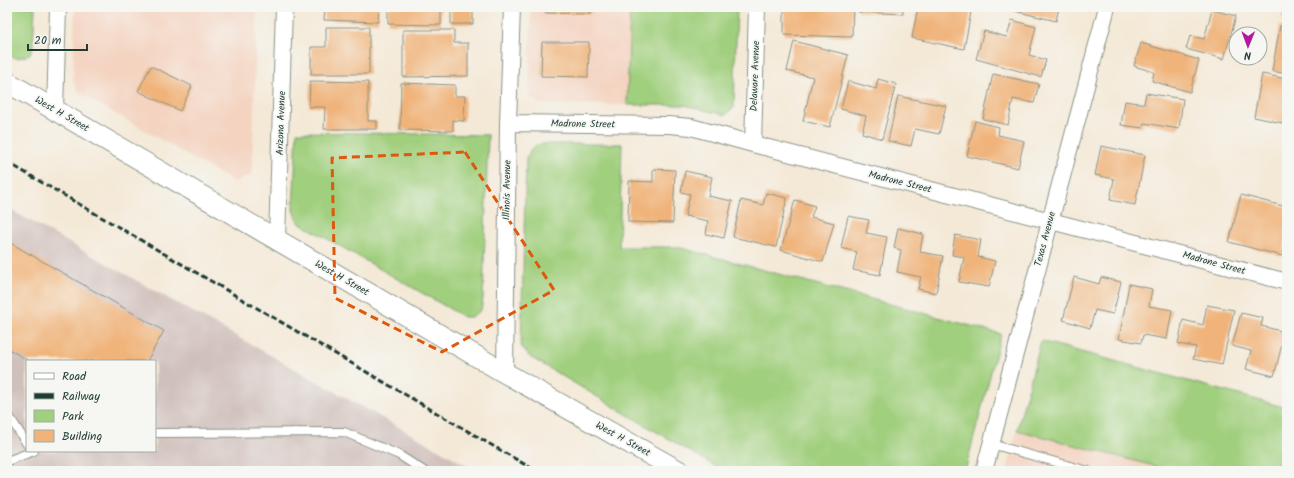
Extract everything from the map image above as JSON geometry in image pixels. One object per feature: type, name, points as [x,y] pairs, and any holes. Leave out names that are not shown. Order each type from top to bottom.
[{"type":"street","points":[[56,110],[58,7]]},
{"type":"street","name":"Arizona Avenue","points":[[277,240],[284,7]]},
{"type":"street","name":"Illinois Avenue","points":[[504,373],[508,123],[512,7]]},
{"type":"street","name":"Delaware Avenue","points":[[753,144],[757,7]]},
{"type":"street","name":"Texas Avenue","points":[[984,471],[1107,7]]},
{"type":"street","name":"West H Street","points":[[7,82],[504,373],[678,471]]},
{"type":"street","name":"Madrone Street","points":[[508,123],[670,125],[691,127],[1287,282]]},
{"type":"lane","points":[[7,413],[26,442]]},
{"type":"lane","points":[[156,433],[344,432],[398,456],[424,471]]},
{"type":"lane","points":[[991,444],[1088,471]]},
{"type":"lane","points":[[7,461],[30,452]]},
{"type":"highlighted area","points":[[465,152],[554,290],[442,352],[335,298],[332,158]]},
{"type":"shaded area","points":[[75,7],[257,7],[252,175],[234,182],[78,92],[73,80]]},
{"type":"shaded area","points":[[531,7],[630,7],[627,105],[539,104],[529,95]]},
{"type":"shaded area","points":[[7,208],[477,471],[7,471]]},
{"type":"shaded area","points":[[1017,430],[1173,471],[1007,471]]},
{"type":"green space","points":[[7,7],[35,7],[33,47],[31,53],[22,57],[13,58],[7,55]]},
{"type":"green space","points":[[630,7],[737,7],[734,108],[725,115],[684,105],[627,105]]},
{"type":"green space","points":[[297,132],[488,135],[483,299],[481,310],[472,317],[464,317],[298,222],[293,210]]},
{"type":"green space","points":[[540,144],[622,144],[619,247],[678,247],[1001,334],[965,471],[723,471],[530,357],[521,346],[526,159],[531,149]]},
{"type":"green space","points":[[1041,341],[1287,408],[1287,471],[1173,471],[1017,430]]},
{"type":"building","points":[[325,7],[379,7],[378,22],[324,20]]},
{"type":"building","points":[[388,7],[441,7],[441,25],[388,24]]},
{"type":"building","points":[[451,7],[473,7],[473,24],[451,24]]},
{"type":"building","points":[[544,7],[591,7],[591,14],[544,13]]},
{"type":"building","points":[[819,7],[853,7],[852,37],[784,35],[784,8],[819,9]]},
{"type":"building","points":[[858,7],[903,7],[903,14],[858,12]]},
{"type":"building","points":[[918,7],[943,10],[944,7],[972,7],[964,49],[912,38]]},
{"type":"building","points":[[998,7],[1059,7],[1056,21]]},
{"type":"building","points":[[1285,7],[1287,7],[1287,19],[1282,18]]},
{"type":"building","points":[[1212,10],[1236,16],[1233,26],[1228,26],[1228,45],[1224,59],[1186,49],[1190,36],[1204,39]]},
{"type":"building","points":[[1012,20],[1036,27],[1029,55],[1046,60],[1041,77],[976,59],[984,31],[1007,37]]},
{"type":"building","points":[[1280,26],[1287,27],[1287,74],[1272,71]]},
{"type":"building","points":[[326,27],[369,27],[369,74],[311,74],[311,47],[326,47]]},
{"type":"building","points":[[403,30],[454,30],[454,43],[468,43],[468,76],[403,77]]},
{"type":"building","points":[[794,41],[848,55],[830,127],[803,121],[813,77],[787,71]]},
{"type":"building","points":[[542,42],[589,42],[588,77],[541,76]]},
{"type":"building","points":[[1141,43],[1199,60],[1190,92],[1152,81],[1154,72],[1134,66]]},
{"type":"building","points":[[151,66],[192,86],[180,111],[138,91]]},
{"type":"building","points":[[993,74],[1039,84],[1034,103],[1013,99],[1008,125],[983,119]]},
{"type":"building","points":[[1262,74],[1287,79],[1285,98],[1287,98],[1287,124],[1254,117]]},
{"type":"building","points":[[878,79],[896,84],[882,139],[862,133],[866,116],[841,109],[848,81],[876,89]]},
{"type":"building","points":[[310,81],[368,82],[368,121],[377,121],[377,129],[324,129],[325,107],[309,107]]},
{"type":"building","points":[[401,83],[455,85],[455,96],[465,96],[464,121],[453,120],[453,131],[400,130]]},
{"type":"building","points":[[1146,93],[1183,99],[1179,129],[1144,123],[1143,128],[1121,125],[1125,101],[1144,104]]},
{"type":"building","points":[[898,96],[946,106],[939,134],[915,129],[911,146],[888,141]]},
{"type":"building","points":[[975,121],[999,127],[998,135],[1024,141],[1018,168],[967,156]]},
{"type":"building","points":[[1101,146],[1145,155],[1135,205],[1110,200],[1114,179],[1095,175]]},
{"type":"building","points":[[653,169],[675,170],[673,223],[628,222],[629,181],[653,182]]},
{"type":"building","points":[[685,171],[712,177],[708,196],[732,201],[724,238],[706,234],[708,221],[685,216],[690,194],[681,192]]},
{"type":"building","points":[[766,193],[787,198],[776,247],[733,237],[741,200],[763,205]]},
{"type":"building","points":[[1241,195],[1287,207],[1287,238],[1282,256],[1229,242]]},
{"type":"building","points":[[795,200],[815,206],[811,217],[834,223],[823,262],[781,250]]},
{"type":"building","points":[[848,216],[869,220],[866,233],[887,237],[880,275],[853,270],[857,252],[841,248]]},
{"type":"building","points":[[898,228],[923,234],[920,252],[943,256],[936,293],[918,289],[921,277],[897,272],[901,250],[894,248]]},
{"type":"building","points":[[955,235],[981,240],[978,257],[995,261],[989,287],[959,282],[964,257],[952,255]]},
{"type":"building","points":[[7,241],[164,331],[148,360],[27,360],[7,348]]},
{"type":"building","points":[[1074,277],[1099,284],[1101,277],[1121,282],[1113,314],[1095,310],[1090,328],[1063,320]]},
{"type":"building","points":[[1129,284],[1152,289],[1149,306],[1172,310],[1167,339],[1143,335],[1141,343],[1119,339]]},
{"type":"building","points":[[1207,305],[1234,310],[1222,365],[1193,359],[1196,347],[1178,344],[1183,320],[1203,325]]},
{"type":"building","points":[[1241,313],[1263,318],[1261,326],[1285,332],[1274,376],[1246,369],[1251,351],[1232,346]]},
{"type":"railway","points":[[7,162],[536,471]]}]
